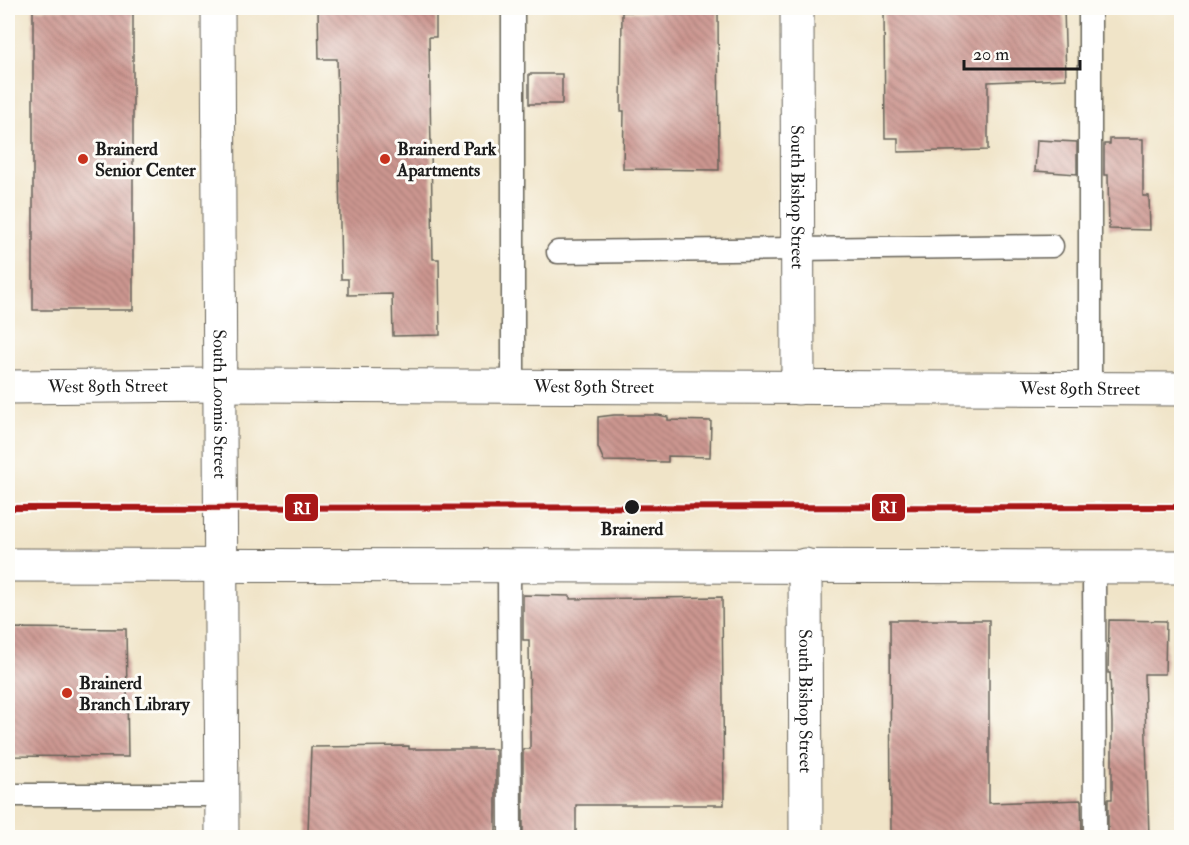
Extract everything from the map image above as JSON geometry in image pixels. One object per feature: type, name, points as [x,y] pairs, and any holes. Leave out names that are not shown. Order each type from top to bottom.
[{"type":"street","name":"South Loomis Street","points":[[218,8],[222,837]]},
{"type":"street","name":"South Bishop Street","points":[[797,8],[798,388]]},
{"type":"street","name":"West 89th Street","points":[[8,387],[220,385],[1182,388]]},
{"type":"street","points":[[8,565],[1182,567]]},
{"type":"street","name":"South Bishop Street","points":[[805,565],[806,837]]},
{"type":"lane","points":[[513,8],[513,386]]},
{"type":"lane","points":[[1090,8],[1090,388]]},
{"type":"lane","points":[[558,252],[1052,246]]},
{"type":"lane","points":[[509,565],[510,837]]},
{"type":"lane","points":[[1094,566],[1095,837]]},
{"type":"lane","points":[[8,795],[222,795]]},
{"type":"building","name":"Brainerd Park Apartments","points":[[318,8],[436,8],[436,37],[429,37],[433,259],[439,259],[440,335],[393,336],[392,294],[348,295],[348,279],[341,279],[337,59],[319,59]]},
{"type":"building","points":[[884,8],[1064,8],[1066,79],[988,82],[988,150],[898,152],[898,138],[885,138]]},
{"type":"building","name":"Brainerd Senior Center","points":[[33,9],[133,9],[133,310],[33,310]]},
{"type":"building","points":[[718,10],[719,170],[623,169],[622,12]]},
{"type":"building","points":[[529,74],[562,74],[562,104],[529,104]]},
{"type":"building","points":[[1110,139],[1143,139],[1143,196],[1149,196],[1150,230],[1109,229],[1108,175],[1104,175],[1104,144],[1110,144]]},
{"type":"building","points":[[1037,140],[1077,142],[1077,174],[1035,171]]},
{"type":"building","points":[[658,415],[668,417],[668,420],[711,421],[710,457],[668,456],[668,462],[604,461],[598,447],[598,417]]},
{"type":"building","points":[[523,595],[570,596],[570,599],[722,597],[724,805],[576,805],[576,837],[531,837],[531,835],[523,834],[523,749],[530,749],[530,730],[529,640],[523,640]]},
{"type":"building","points":[[890,620],[989,620],[989,803],[1081,800],[1082,836],[891,837]]},
{"type":"building","points":[[1109,620],[1166,621],[1165,674],[1144,674],[1149,836],[1108,836],[1108,799],[1112,799],[1112,723],[1110,673],[1108,673]]},
{"type":"building","name":"Brainerd Branch Library","points":[[8,628],[126,629],[128,757],[8,756]]},
{"type":"building","points":[[409,746],[409,749],[496,749],[496,834],[407,832],[407,837],[319,837],[319,833],[308,833],[311,747]]},
{"type":"transit line","name":"RI","points":[[8,508],[1182,507]]},
{"type":"place","name":"Brainerd Senior Center","points":[[83,159]]},
{"type":"place","name":"Brainerd Park Apartments","points":[[385,159]]},
{"type":"place","name":"Brainerd","points":[[632,507]]},
{"type":"place","name":"Brainerd Branch Library","points":[[67,693]]}]
